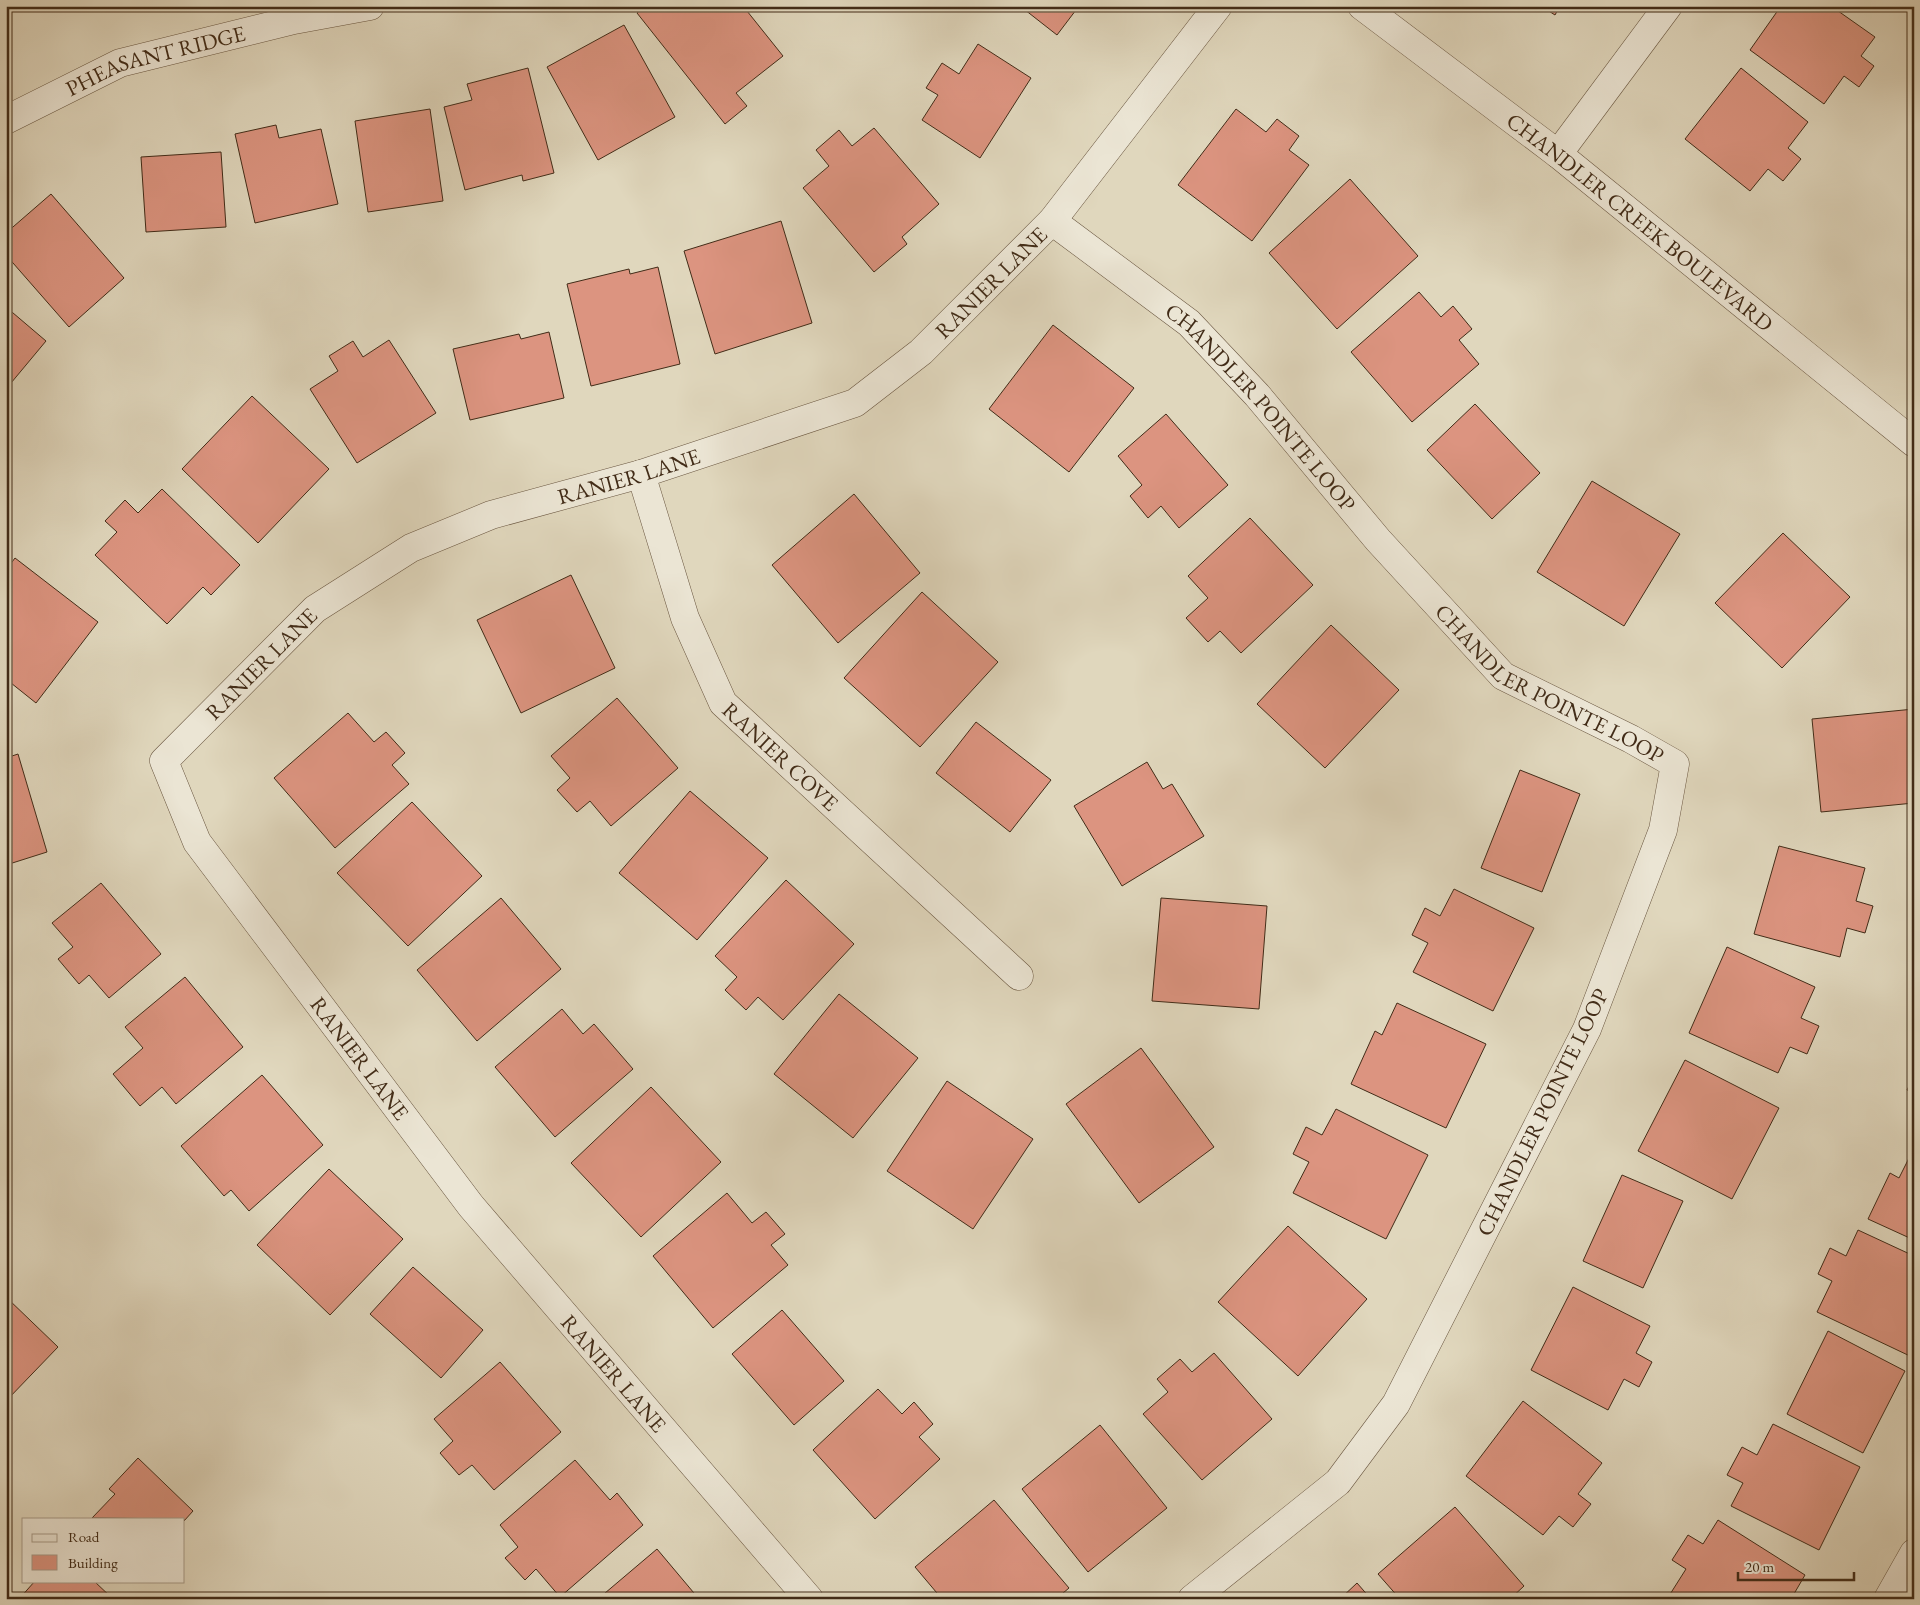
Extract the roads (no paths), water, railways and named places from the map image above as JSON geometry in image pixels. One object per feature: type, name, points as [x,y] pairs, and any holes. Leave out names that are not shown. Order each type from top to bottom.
[{"type":"street","name":"PHEASANT RIDGE","points":[[6,120],[120,63],[294,20],[370,6]]},
{"type":"street","name":"RANIER LANE","points":[[809,1599],[471,1206],[197,842],[164,761],[315,609],[412,548],[491,515],[640,474],[855,403],[921,352],[1052,221],[1218,6]]},
{"type":"street","name":"CHANDLER CREEK BOULEVARD","points":[[1362,6],[1558,154],[1914,443]]},
{"type":"street","points":[[1558,154],[1668,6]]},
{"type":"street","name":"CHANDLER POINTE LOOP","points":[[1052,221],[1189,323],[1257,395],[1378,540],[1503,676],[1630,739],[1675,764],[1663,830],[1587,1029],[1396,1404],[1338,1482],[1192,1599]]},
{"type":"street","name":"RANIER COVE","points":[[640,474],[685,618],[723,703],[1018,976]]},
{"type":"street","points":[[1888,1599],[1914,1553]]}]
